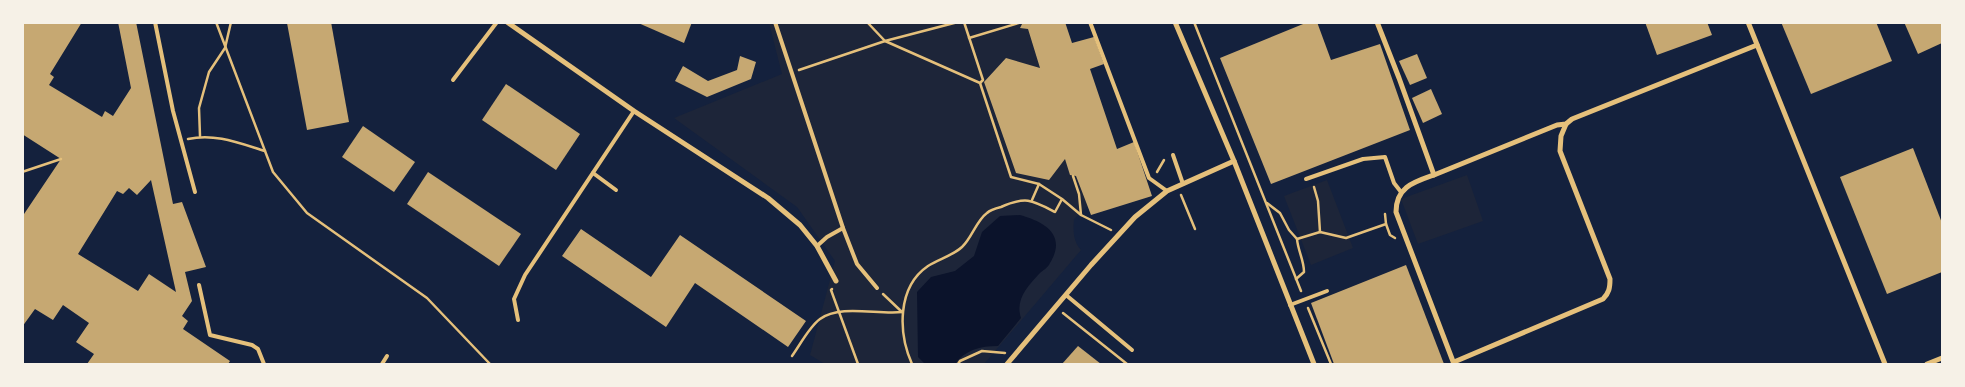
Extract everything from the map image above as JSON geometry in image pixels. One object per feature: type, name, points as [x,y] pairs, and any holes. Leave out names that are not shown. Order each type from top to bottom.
[{"type":"street","points":[[507,22],[634,111],[768,198],[800,225],[817,246],[836,282]]},
{"type":"street","points":[[1175,22],[1234,161],[1314,364]]},
{"type":"street","points":[[1377,22],[1434,175]]},
{"type":"street","points":[[1748,22],[1885,364]]},
{"type":"street","points":[[1566,124],[1557,125],[1409,184],[1401,192],[1396,212],[1398,219],[1454,363],[1594,302],[1608,294],[1610,279],[1560,151],[1560,136],[1566,124],[1572,119],[1758,45]]},
{"type":"street","points":[[1007,364],[1090,265],[1135,217],[1167,192],[1234,161]]},
{"type":"street","points":[[1927,364],[1942,359]]},
{"type":"lane","points":[[155,22],[181,140],[195,192]]},
{"type":"lane","points":[[453,80],[497,22]]},
{"type":"lane","points":[[775,22],[843,228],[857,264],[877,288]]},
{"type":"lane","points":[[1090,22],[1149,178],[1167,192]]},
{"type":"lane","points":[[518,320],[514,299],[525,275],[634,111]]},
{"type":"lane","points":[[1173,155],[1181,186]]},
{"type":"lane","points":[[1308,179],[1364,158],[1385,156],[1394,183],[1401,192]]},
{"type":"lane","points":[[593,173],[616,190]]},
{"type":"lane","points":[[817,246],[827,237],[843,228]]},
{"type":"lane","points":[[199,286],[210,335],[252,345],[258,349],[264,364]]},
{"type":"lane","points":[[1290,305],[1327,292]]},
{"type":"lane","points":[[1066,295],[1132,350]]},
{"type":"lane","points":[[382,364],[387,356]]},
{"type":"path","points":[[216,22],[273,172],[307,213],[427,298],[490,364]]},
{"type":"path","points":[[200,136],[199,108],[210,72],[225,48],[231,22]]},
{"type":"path","points":[[867,22],[885,41],[980,83]]},
{"type":"path","points":[[792,72],[885,41],[958,22]]},
{"type":"path","points":[[964,22],[983,80],[980,83],[1012,177],[1038,184],[1062,199],[1081,215],[1119,234]]},
{"type":"path","points":[[969,38],[1022,22]]},
{"type":"path","points":[[1194,22],[1330,364]]},
{"type":"path","points":[[181,140],[200,136],[224,138],[265,150]]},
{"type":"path","points":[[1152,180],[1164,160],[1173,155]]},
{"type":"path","points":[[22,172],[61,159]]},
{"type":"path","points":[[1073,176],[1079,194],[1081,215]]},
{"type":"path","points":[[1308,179],[1316,192],[1320,232]]},
{"type":"path","points":[[1032,200],[1038,184]]},
{"type":"path","points":[[1181,186],[1195,229]]},
{"type":"path","points":[[912,364],[904,334],[902,312],[911,284],[927,267],[951,255],[963,246],[987,213],[1015,201],[1032,200],[1055,212],[1062,199]]},
{"type":"path","points":[[1298,239],[1320,232],[1346,238],[1386,224],[1385,205],[1398,199]]},
{"type":"path","points":[[1266,202],[1280,213],[1289,230],[1298,239],[1298,249],[1304,265],[1304,272],[1296,279]]},
{"type":"path","points":[[836,282],[831,290],[858,364]]},
{"type":"path","points":[[877,288],[902,312]]},
{"type":"path","points":[[1056,307],[1127,364]]},
{"type":"path","points":[[792,356],[819,320],[830,313],[839,311],[889,314],[902,312]]},
{"type":"path","points":[[958,364],[960,361],[982,351],[1016,354]]},
{"type":"shaded area","points":[[769,23],[1023,23],[1020,27],[1028,29],[1040,68],[1006,58],[984,82],[1016,173],[1065,159],[1070,175],[1076,176],[1088,206],[1074,219],[1074,236],[1081,250],[984,364],[825,364],[810,355],[835,261],[797,207],[674,118],[782,74]]},
{"type":"shaded area","points":[[1467,175],[1483,221],[1418,244],[1401,199]]},
{"type":"shaded area","points":[[1327,180],[1353,248],[1311,265],[1284,196]]},
{"type":"shaded area","points":[[1020,215],[1038,222],[1051,231],[1055,237],[1056,245],[1055,253],[1047,268],[1039,274],[1023,294],[1020,305],[1021,318],[998,346],[985,347],[968,352],[955,364],[925,364],[918,357],[917,292],[931,277],[955,271],[974,256],[982,232],[1000,216]]},
{"type":"building","points":[[22,22],[82,22],[50,74],[54,77],[49,85],[102,117],[105,111],[113,116],[131,88],[118,22],[136,22],[173,204],[182,202],[206,267],[185,272],[192,301],[182,316],[188,321],[183,329],[230,361],[228,364],[87,364],[94,354],[76,342],[89,323],[63,305],[53,320],[35,309],[22,327],[22,217],[61,159],[22,134]],"holes":[[[151,180],[176,292],[149,274],[138,291],[78,254],[117,191],[123,194],[129,188],[137,195]]]},
{"type":"building","points":[[331,22],[349,122],[307,130],[287,23]]},
{"type":"building","points":[[636,22],[692,22],[684,43]]},
{"type":"building","points":[[1023,22],[1065,22],[1072,43],[1094,37],[1104,64],[1090,69],[1117,149],[1134,142],[1152,196],[1091,215],[1076,176],[1070,175],[1065,159],[1049,180],[1016,173],[984,82],[1006,58],[1040,68],[1028,29],[1020,28]]},
{"type":"building","points":[[1308,22],[1317,22],[1331,60],[1380,44],[1410,130],[1271,184],[1220,58]]},
{"type":"building","points":[[1645,22],[1707,22],[1712,35],[1657,55]]},
{"type":"building","points":[[1781,22],[1876,22],[1892,61],[1811,94]]},
{"type":"building","points":[[1904,22],[1942,22],[1942,43],[1918,54]]},
{"type":"building","points":[[1417,54],[1427,78],[1410,85],[1399,61]]},
{"type":"building","points":[[740,56],[756,62],[751,79],[707,97],[675,81],[683,66],[708,81],[737,70]]},
{"type":"building","points":[[506,84],[580,134],[556,170],[482,120]]},
{"type":"building","points":[[1431,89],[1442,114],[1423,123],[1412,98]]},
{"type":"building","points":[[363,126],[415,162],[394,192],[342,157]]},
{"type":"building","points":[[1913,148],[1942,223],[1942,272],[1887,294],[1840,177]]},
{"type":"building","points":[[428,172],[521,234],[499,266],[407,204]]},
{"type":"building","points":[[581,229],[651,277],[680,235],[806,321],[788,347],[695,283],[666,327],[562,256]]},
{"type":"building","points":[[1406,265],[1444,364],[1334,364],[1311,303]]},
{"type":"building","points":[[1078,346],[1101,364],[1062,364]]}]
